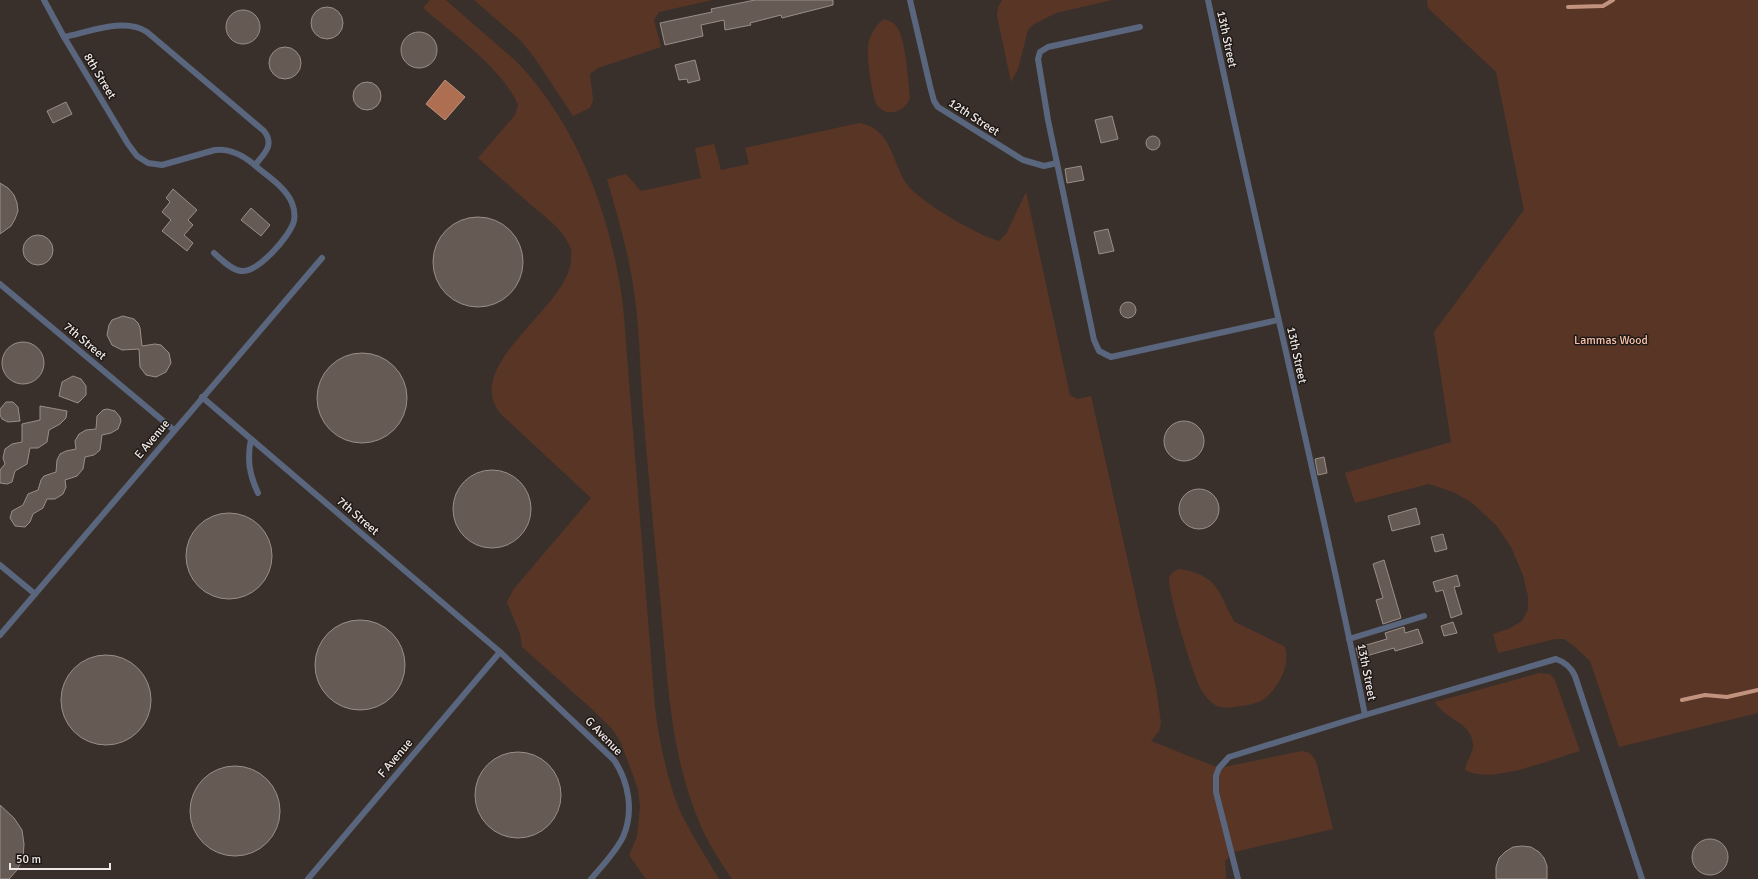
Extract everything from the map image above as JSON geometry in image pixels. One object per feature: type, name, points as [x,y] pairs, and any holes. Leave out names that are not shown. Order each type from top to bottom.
[{"type":"lane","name":"8th Street","points":[[44,0],[64,37],[128,144],[142,160],[148,164],[162,165],[221,149],[234,151],[255,165]]},
{"type":"lane","name":"12th Street","points":[[910,0],[930,86],[934,101],[938,107],[1023,160],[1044,166],[1057,163]]},
{"type":"lane","name":"13th Street","points":[[1208,0],[1350,639],[1365,715]]},
{"type":"lane","points":[[64,37],[123,25],[136,26],[147,32],[264,131],[269,140],[269,146],[255,165],[289,197],[294,214],[292,226],[264,260],[251,270],[239,271],[234,269],[214,253]]},
{"type":"lane","points":[[1140,27],[1053,45],[1040,52],[1038,59],[1057,163],[1094,340],[1099,352],[1111,357],[1278,320]]},
{"type":"lane","name":"E Avenue","points":[[0,635],[322,258]]},
{"type":"lane","name":"7th Street","points":[[0,284],[174,430]]},
{"type":"lane","name":"7th Street","points":[[202,397],[500,652]]},
{"type":"lane","points":[[251,439],[248,463],[252,480],[258,493]]},
{"type":"lane","points":[[0,565],[34,594]]},
{"type":"lane","points":[[1350,639],[1424,616]]},
{"type":"lane","name":"F Avenue","points":[[308,879],[500,652]]},
{"type":"lane","name":"G Avenue","points":[[500,652],[608,753],[618,766],[626,783],[629,812],[625,830],[617,847],[591,879]]},
{"type":"lane","points":[[1238,879],[1216,792],[1216,776],[1222,762],[1229,757],[1548,660],[1556,659],[1562,661],[1572,670],[1575,676],[1642,879]]},
{"type":"green space","points":[[430,0],[446,0],[519,64],[559,117],[576,146],[601,207],[618,272],[623,305],[655,708],[663,756],[681,814],[719,879],[646,879],[629,855],[637,837],[640,807],[638,789],[621,743],[613,730],[593,710],[522,647],[520,634],[507,602],[513,590],[591,498],[501,414],[496,407],[492,389],[497,370],[508,351],[555,295],[566,277],[571,259],[571,248],[563,235],[553,224],[478,158],[515,115],[518,105],[511,92],[489,66],[462,40],[423,8]]},
{"type":"green space","points":[[474,0],[712,0],[659,12],[654,20],[661,47],[598,68],[590,74],[593,100],[590,108],[573,116],[534,57],[520,40]]},
{"type":"green space","points":[[1002,0],[1112,0],[1056,13],[1034,24],[1028,30],[1018,69],[1011,82],[997,16],[998,7]]},
{"type":"green space","name":"Lammas Wood","points":[[1427,0],[1758,0],[1758,713],[1619,747],[1590,661],[1574,646],[1564,639],[1555,639],[1498,653],[1493,634],[1508,629],[1522,621],[1528,610],[1528,596],[1523,575],[1511,547],[1496,525],[1471,502],[1453,492],[1429,484],[1355,503],[1345,473],[1451,442],[1434,332],[1524,210],[1496,72],[1428,8]]},
{"type":"green space","points":[[885,19],[895,24],[897,27],[903,41],[905,51],[910,97],[905,106],[896,112],[886,112],[877,105],[873,93],[870,73],[868,53],[869,41],[877,25]]},
{"type":"green space","points":[[859,123],[871,127],[879,133],[889,145],[906,183],[922,199],[963,225],[989,238],[999,241],[1006,234],[1026,192],[1070,395],[1077,399],[1091,396],[1156,687],[1161,723],[1159,731],[1151,741],[1219,768],[1302,751],[1308,752],[1313,757],[1317,765],[1333,829],[1234,852],[1225,861],[1226,879],[732,879],[727,872],[701,827],[688,792],[675,738],[667,681],[649,480],[635,298],[627,253],[607,179],[626,174],[641,191],[701,178],[695,148],[714,144],[721,170],[749,164],[745,148]]},
{"type":"green space","points":[[1179,569],[1199,574],[1210,581],[1218,590],[1235,622],[1284,646],[1286,651],[1286,661],[1284,672],[1279,682],[1266,698],[1248,705],[1223,707],[1217,706],[1206,697],[1198,683],[1188,654],[1170,587],[1170,575]]},
{"type":"green space","points":[[1539,673],[1550,674],[1555,680],[1580,751],[1505,773],[1476,774],[1465,770],[1473,747],[1471,736],[1463,725],[1445,713],[1435,702]]},
{"type":"shaded area","points":[[445,80],[465,97],[445,120],[426,104]]},
{"type":"building","points":[[755,0],[833,0],[833,5],[782,18],[781,15],[750,23],[751,25],[725,30],[724,20],[701,25],[703,36],[665,45],[660,23],[712,12],[711,9]]},
{"type":"building","points":[[327,7],[336,10],[340,14],[343,23],[340,32],[336,36],[327,39],[318,36],[314,32],[311,23],[314,14],[318,10]]},
{"type":"building","points":[[243,10],[249,11],[255,15],[259,21],[259,33],[255,39],[249,43],[243,44],[237,43],[231,39],[227,33],[226,27],[227,21],[231,15],[237,11]]},
{"type":"building","points":[[419,32],[429,35],[434,40],[437,50],[434,60],[429,65],[419,68],[409,65],[404,60],[401,50],[404,40],[409,35]]},
{"type":"building","points":[[282,47],[288,47],[297,51],[301,63],[297,75],[288,79],[282,79],[273,75],[269,66],[269,60],[273,51]]},
{"type":"building","points":[[695,60],[700,80],[688,83],[687,79],[679,80],[675,65]]},
{"type":"building","points":[[367,82],[377,86],[381,96],[377,106],[367,110],[357,106],[353,96],[357,86]]},
{"type":"building","points":[[66,102],[72,114],[53,123],[47,111]]},
{"type":"building","points":[[1112,116],[1118,139],[1101,143],[1095,120]]},
{"type":"building","points":[[1150,136],[1156,136],[1160,140],[1160,146],[1156,150],[1150,150],[1146,146],[1146,140]]},
{"type":"building","points":[[1081,166],[1084,180],[1067,183],[1065,169]]},
{"type":"building","points":[[0,183],[8,188],[14,195],[18,211],[11,226],[0,234]]},
{"type":"building","points":[[173,189],[197,210],[188,220],[193,225],[184,235],[193,243],[187,251],[162,231],[171,220],[162,212],[170,202],[166,198]]},
{"type":"building","points":[[251,208],[270,225],[261,236],[241,220]]},
{"type":"building","points":[[478,217],[495,221],[510,230],[519,245],[523,262],[519,279],[510,294],[495,303],[478,307],[461,303],[446,294],[437,279],[433,262],[437,245],[446,230],[461,221]]},
{"type":"building","points":[[1108,229],[1114,251],[1099,254],[1094,232]]},
{"type":"building","points":[[38,235],[44,236],[52,244],[52,256],[44,264],[38,265],[32,264],[24,256],[23,250],[24,244],[32,236]]},
{"type":"building","points":[[1128,302],[1135,307],[1136,310],[1131,317],[1128,318],[1121,313],[1120,310],[1125,303]]},
{"type":"building","points":[[123,316],[134,319],[138,323],[142,346],[155,344],[161,345],[169,353],[171,363],[166,372],[156,377],[146,375],[140,367],[139,349],[122,350],[112,345],[107,335],[109,325],[112,320]]},
{"type":"building","points":[[19,342],[27,342],[35,345],[41,351],[44,363],[41,375],[35,381],[27,384],[19,384],[11,381],[5,375],[2,367],[2,359],[5,351],[11,345]]},
{"type":"building","points":[[362,353],[379,357],[394,366],[403,381],[407,398],[403,415],[394,430],[379,439],[362,443],[345,439],[330,430],[321,415],[317,398],[321,381],[330,366],[345,357]]},
{"type":"building","points":[[73,376],[81,379],[86,386],[86,395],[78,403],[59,396],[62,382]]},
{"type":"building","points":[[6,402],[13,402],[18,407],[20,421],[8,422],[2,419],[0,409]]},
{"type":"building","points":[[40,406],[67,411],[66,418],[60,424],[49,430],[47,442],[38,448],[30,448],[27,464],[15,471],[12,482],[7,484],[0,483],[0,470],[5,464],[3,458],[5,449],[12,444],[22,442],[22,424],[40,420]]},
{"type":"building","points":[[107,409],[115,411],[120,417],[121,421],[118,429],[111,433],[102,435],[100,450],[94,455],[85,457],[83,469],[77,476],[65,480],[66,487],[63,494],[55,499],[47,499],[43,508],[33,514],[30,522],[25,527],[15,526],[10,518],[12,511],[23,505],[28,494],[38,490],[44,476],[56,472],[57,460],[60,454],[76,449],[75,441],[79,434],[86,430],[96,429],[97,416],[103,410]]},
{"type":"building","points":[[1188,421],[1195,424],[1201,430],[1204,441],[1203,449],[1195,458],[1188,461],[1180,461],[1173,458],[1165,449],[1164,437],[1167,430],[1176,422]]},
{"type":"building","points":[[1324,457],[1327,473],[1318,475],[1315,459]]},
{"type":"building","points":[[492,470],[507,473],[520,481],[528,494],[531,509],[528,524],[520,537],[507,545],[492,548],[477,545],[464,537],[456,524],[453,509],[456,494],[464,481],[477,473]]},
{"type":"building","points":[[1199,489],[1207,491],[1213,495],[1217,501],[1219,509],[1217,517],[1213,523],[1207,527],[1199,529],[1191,527],[1185,523],[1181,517],[1179,509],[1181,501],[1185,495],[1191,491]]},
{"type":"building","points":[[1416,508],[1420,524],[1392,531],[1388,516]]},
{"type":"building","points":[[229,513],[245,517],[259,526],[268,540],[272,556],[268,572],[259,586],[245,595],[229,599],[213,595],[199,586],[190,572],[186,556],[190,540],[199,526],[213,517]]},
{"type":"building","points":[[1443,534],[1447,549],[1435,552],[1431,537]]},
{"type":"building","points":[[1384,560],[1401,618],[1383,624],[1376,600],[1383,598],[1373,564]]},
{"type":"building","points":[[1457,575],[1460,586],[1454,587],[1462,614],[1451,618],[1443,590],[1436,592],[1433,582]]},
{"type":"building","points":[[360,620],[377,623],[392,633],[402,648],[405,665],[402,682],[392,697],[377,707],[360,710],[343,707],[328,697],[318,682],[315,665],[318,648],[328,633],[343,623]]},
{"type":"building","points":[[1453,622],[1457,633],[1444,636],[1441,626]]},
{"type":"building","points":[[1404,627],[1405,633],[1418,629],[1423,643],[1395,651],[1394,648],[1359,658],[1356,648],[1387,639],[1385,633]]},
{"type":"building","points":[[106,655],[123,659],[138,668],[147,683],[151,700],[147,717],[138,732],[123,741],[106,745],[89,741],[74,732],[65,717],[61,700],[65,683],[74,668],[89,659]]},
{"type":"building","points":[[518,752],[535,755],[549,764],[558,778],[561,795],[558,812],[549,826],[535,835],[518,838],[501,835],[487,826],[478,812],[475,795],[478,778],[487,764],[501,755]]},
{"type":"building","points":[[235,766],[252,770],[267,779],[276,794],[280,811],[276,828],[267,843],[252,852],[235,856],[218,852],[203,843],[194,828],[190,811],[194,794],[203,779],[218,770]]},
{"type":"building","points":[[0,805],[14,818],[22,830],[24,844],[23,858],[17,870],[9,879],[0,879]]},
{"type":"building","points":[[1713,839],[1723,844],[1727,850],[1727,864],[1723,870],[1717,874],[1707,875],[1697,870],[1693,864],[1692,854],[1697,844],[1703,840]]},
{"type":"building","points":[[1513,847],[1531,847],[1539,852],[1544,858],[1547,866],[1547,879],[1496,879],[1496,867],[1499,858]]},
{"type":"waterway","points":[[1568,7],[1603,6],[1613,0]]},
{"type":"waterway","points":[[1682,700],[1705,695],[1727,697],[1758,690]]}]
